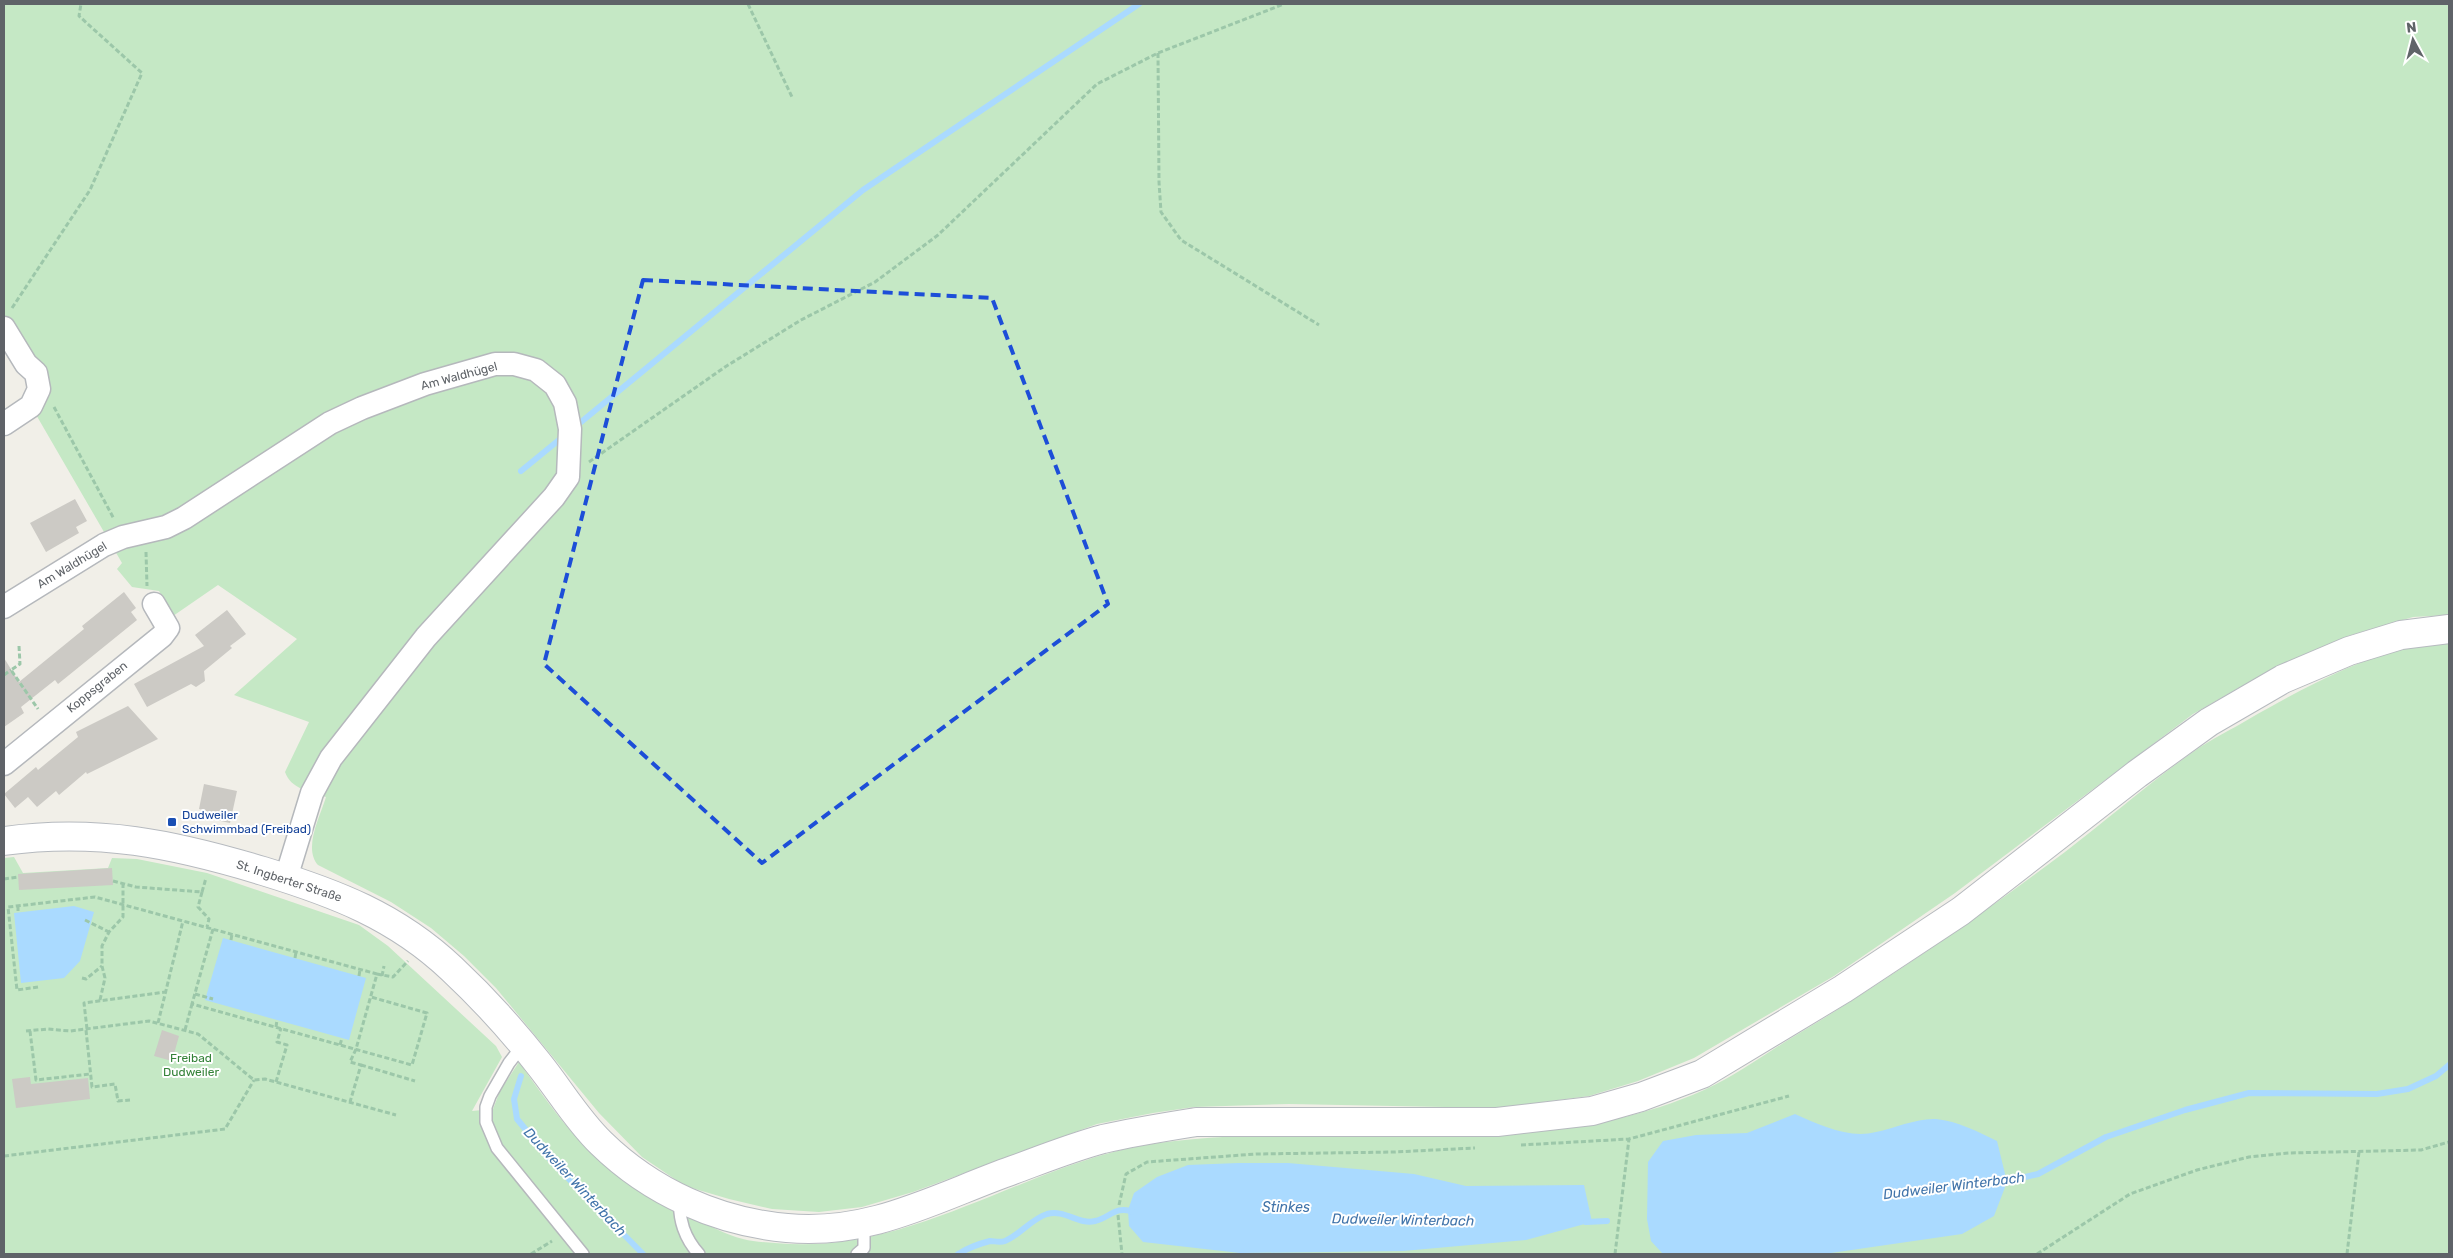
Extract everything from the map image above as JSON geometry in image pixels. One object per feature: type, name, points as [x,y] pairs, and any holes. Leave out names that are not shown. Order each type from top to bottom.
[{"type":"main road","name":"St. Ingberter Straße","points":[[4,842],[64,836],[141,840],[241,864],[354,902],[405,930],[452,968],[506,1023],[599,1141],[633,1171],[680,1199],[719,1215],[780,1227],[820,1229],[864,1225],[1101,1140],[1196,1122],[1290,1120],[1397,1124],[1497,1122],[1592,1111],[1641,1097],[1702,1074],[1843,989],[1961,911],[2137,774],[2208,722],[2283,679],[2349,651],[2401,635],[2449,628]]},
{"type":"street","points":[[4,424],[31,406],[39,389],[39,379],[26,364],[6,320]]},
{"type":"street","name":"Am Waldhügel","points":[[4,607],[104,544],[166,527],[184,518],[330,423],[362,408],[425,384],[494,364],[514,364],[536,370],[555,385],[565,403],[570,429],[568,477]]},
{"type":"street","points":[[286,878],[312,792],[331,758],[426,637],[554,497],[568,477]]},
{"type":"street","name":"Koppsgraben","points":[[4,764],[162,636],[168,628],[151,599]]},
{"type":"lane","points":[[523,1045],[509,1063],[490,1096],[486,1108],[486,1122],[497,1148],[583,1254]]},
{"type":"lane","points":[[680,1199],[679,1214],[689,1244],[698,1254]]},
{"type":"lane","points":[[857,1254],[864,1248],[864,1225]]},
{"type":"path","points":[[6,320],[90,190],[142,73],[79,16],[81,4]]},
{"type":"path","points":[[748,4],[792,98]]},
{"type":"path","points":[[568,477],[725,367],[801,320],[875,282],[938,235],[1097,84],[1158,53],[1284,4]]},
{"type":"path","points":[[1158,53],[1161,212],[1181,240],[1319,325]]},
{"type":"path","points":[[39,379],[124,537]]},
{"type":"path","points":[[146,532],[151,599]]},
{"type":"path","points":[[4,675],[20,664],[19,646]]},
{"type":"path","points":[[11,670],[50,726]]},
{"type":"path","points":[[4,879],[18,877]]},
{"type":"path","points":[[113,881],[123,884],[202,892]]},
{"type":"path","points":[[204,882],[198,907],[209,919],[207,927]]},
{"type":"path","points":[[100,1000],[106,978],[102,966],[102,946],[109,932],[124,917],[123,884]]},
{"type":"path","points":[[38,987],[17,990],[8,907],[95,897],[382,976],[393,977],[406,963]]},
{"type":"path","points":[[18,906],[18,913]]},
{"type":"path","points":[[86,920],[109,932]]},
{"type":"path","points":[[158,1023],[183,921]]},
{"type":"path","points":[[4,929],[10,928]]},
{"type":"path","points":[[185,1030],[212,929]]},
{"type":"path","points":[[231,940],[232,934]]},
{"type":"path","points":[[295,958],[296,952]]},
{"type":"path","points":[[82,978],[86,979],[102,966]]},
{"type":"path","points":[[382,976],[384,966]]},
{"type":"path","points":[[358,976],[360,970]]},
{"type":"path","points":[[377,974],[356,1049],[350,1062],[415,1081]]},
{"type":"path","points":[[130,1100],[118,1101],[115,1084],[92,1087],[84,1003],[165,992]]},
{"type":"path","points":[[195,994],[213,999]]},
{"type":"path","points":[[192,1004],[412,1065],[428,1013],[371,997]]},
{"type":"path","points":[[276,1027],[277,1020]]},
{"type":"path","points":[[90,1074],[36,1080],[28,1031],[87,1029],[148,1021],[158,1023],[198,1034],[254,1080],[276,1082],[396,1115]]},
{"type":"path","points":[[276,1082],[287,1045],[277,1042],[281,1028]]},
{"type":"path","points":[[340,1045],[342,1038]]},
{"type":"path","points":[[350,1102],[361,1066]]},
{"type":"path","points":[[4,1156],[225,1129],[254,1080]]},
{"type":"path","points":[[1512,1146],[1629,1139],[1788,1096]]},
{"type":"path","points":[[1615,1254],[1629,1139]]},
{"type":"path","points":[[2037,1254],[2130,1194],[2197,1170],[2249,1157],[2289,1153],[2421,1150],[2449,1142]]},
{"type":"path","points":[[1119,1205],[1126,1174],[1147,1162],[1256,1154],[1395,1152],[1483,1147]]},
{"type":"path","points":[[2347,1254],[2359,1152]]},
{"type":"path","points":[[1118,1215],[1122,1254]]},
{"type":"path","points":[[531,1254],[548,1242],[567,1236]]},
{"type":"highlighted area","points":[[643,280],[992,298],[1108,604],[762,863],[544,664]]},
{"type":"green space","points":[[4,4],[2449,4],[2449,615],[2413,617],[2348,636],[2272,669],[2193,714],[1955,893],[1834,976],[1694,1058],[1638,1081],[1589,1096],[1497,1108],[1289,1104],[1194,1107],[1097,1124],[913,1192],[862,1207],[819,1212],[772,1209],[729,1199],[685,1186],[642,1157],[599,1113],[496,988],[464,956],[431,928],[391,902],[318,865],[312,850],[312,841],[326,797],[296,786],[285,772],[309,722],[234,695],[297,639],[218,585],[173,616],[159,591],[132,587],[117,569],[122,563],[31,406],[36,399],[4,327]]},
{"type":"green space","name":"Freibad Dudweiler","points":[[2449,643],[2449,1254],[4,1254],[4,858],[14,857],[23,873],[108,868],[112,858],[137,859],[207,873],[359,925],[388,946],[496,1046],[502,1057],[472,1111],[493,1109],[500,1091],[519,1062],[555,1111],[596,1157],[611,1170],[659,1202],[718,1230],[751,1241],[819,1244],[861,1239],[903,1228],[944,1215],[1065,1167],[1106,1154],[1158,1143],[1245,1136],[1420,1136],[1536,1131],[1593,1124],[1649,1110],[1704,1090],[1726,1079],[1824,1018],[1964,926],[2081,840],[2160,776],[2214,739],[2306,688],[2366,660],[2406,647]]},
{"type":"water","points":[[74,906],[94,912],[80,961],[64,978],[21,983],[14,913]]},
{"type":"water","points":[[223,938],[366,978],[349,1040],[205,1000]]},
{"type":"water","points":[[1795,1114],[1835,1130],[1855,1134],[1876,1132],[1929,1119],[1944,1120],[1960,1124],[1997,1141],[2007,1182],[1994,1216],[1962,1234],[1824,1254],[1663,1254],[1651,1241],[1647,1219],[1648,1162],[1663,1141],[1696,1135],[1747,1133]]},
{"type":"water","name":"Stinkes","points":[[1288,1163],[1414,1174],[1466,1186],[1584,1185],[1592,1222],[1526,1240],[1403,1251],[1240,1253],[1143,1242],[1129,1226],[1128,1210],[1134,1193],[1157,1177],[1188,1165]]},
{"type":"building","points":[[75,499],[87,521],[76,527],[79,533],[46,552],[30,523]]},
{"type":"building","points":[[124,592],[136,608],[131,612],[137,620],[58,684],[55,680],[21,707],[24,713],[4,727],[4,658],[19,682],[84,629],[82,626]]},
{"type":"building","points":[[227,610],[246,634],[230,646],[232,648],[204,671],[205,681],[196,687],[191,684],[147,707],[134,684],[204,646],[195,635]]},
{"type":"building","points":[[128,706],[158,739],[87,774],[86,772],[59,795],[56,791],[37,807],[28,797],[15,808],[4,794],[36,767],[38,770],[78,737],[76,732]]},
{"type":"building","points":[[204,784],[237,791],[230,823],[202,817],[203,810],[199,809]]},
{"type":"building","points":[[112,868],[113,885],[19,890],[18,874]]},
{"type":"building","points":[[162,1030],[179,1036],[172,1061],[154,1056]]},
{"type":"building","points":[[30,1077],[31,1084],[88,1078],[90,1099],[16,1108],[12,1079]]},
{"type":"waterway","points":[[575,427],[863,190],[1139,4]]},
{"type":"waterway","points":[[521,471],[565,435]]},
{"type":"waterway","name":"Dudweiler Winterbach","points":[[2000,1183],[2038,1174],[2106,1137],[2185,1110],[2249,1093],[2377,1094],[2408,1089],[2436,1076],[2449,1065]]},
{"type":"waterway","name":"Dudweiler Winterbach","points":[[521,1076],[514,1099],[517,1119],[555,1165],[643,1254]]},
{"type":"waterway","name":"Dudweiler Winterbach","points":[[958,1254],[986,1242],[1005,1241],[1036,1219],[1047,1214],[1060,1214],[1089,1222],[1117,1211],[1127,1210],[1134,1212]]},
{"type":"waterway","name":"Dudweiler Winterbach","points":[[1586,1222],[1607,1221]]},
{"type":"place","name":"Dudweiler Schwimmbad (Freibad)","points":[[172,822]]}]
